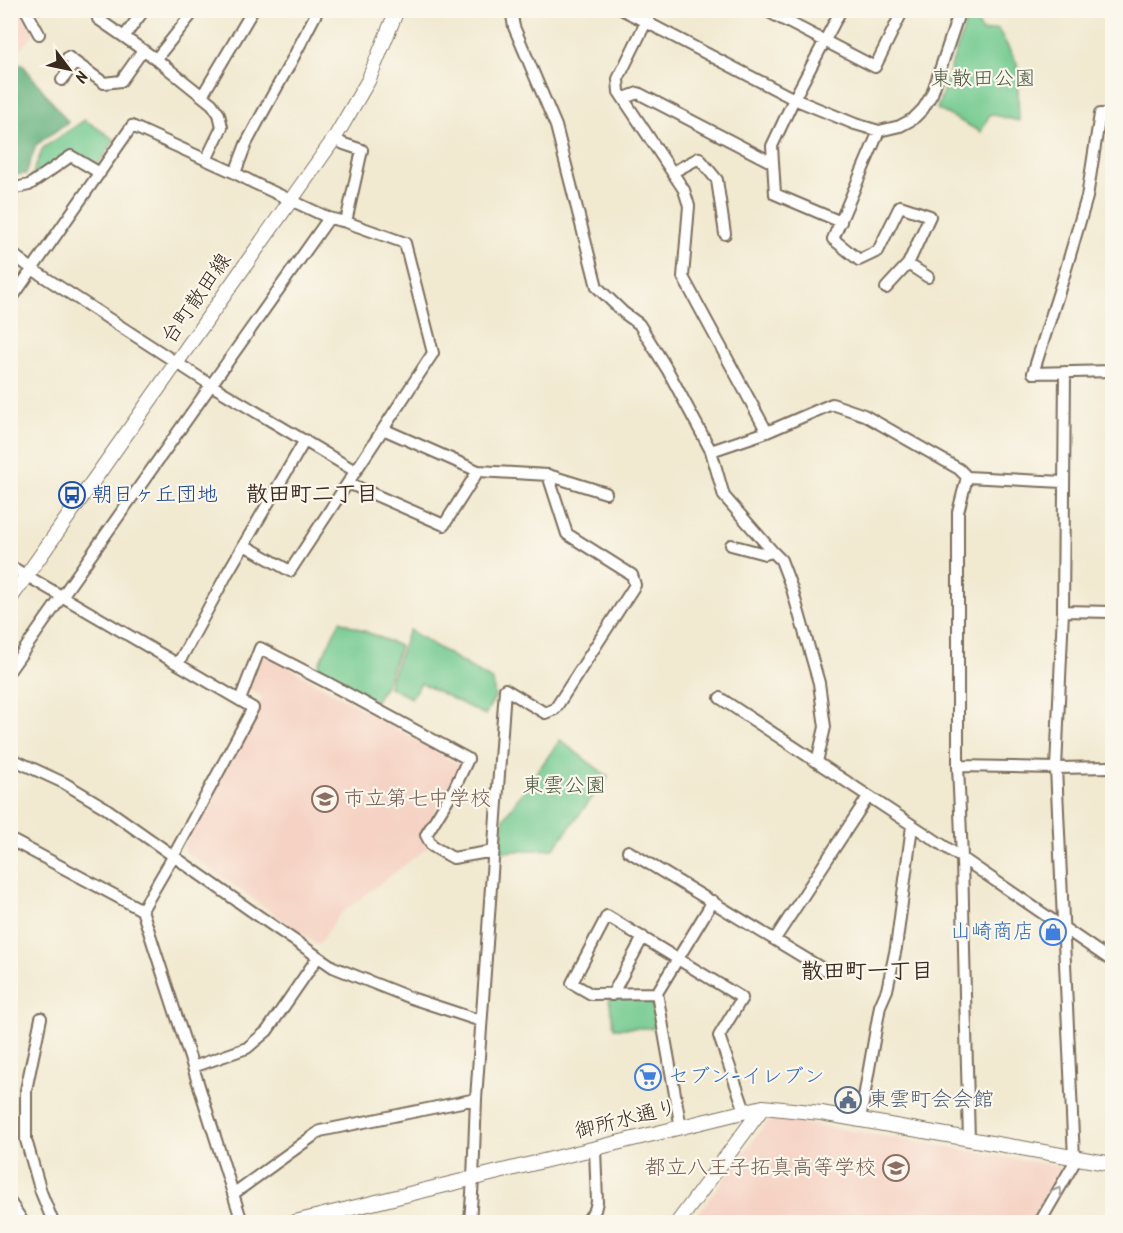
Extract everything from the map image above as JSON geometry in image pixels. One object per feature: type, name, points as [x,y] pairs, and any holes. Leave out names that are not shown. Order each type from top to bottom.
[{"type":"street","points":[[26,10],[39,34]]},
{"type":"street","points":[[124,37],[144,10]]},
{"type":"street","points":[[156,59],[195,10]]},
{"type":"street","points":[[202,96],[253,10]]},
{"type":"street","points":[[235,173],[246,144],[318,10]]},
{"type":"street","name":"台町散田線","points":[[10,599],[334,139],[368,81],[397,10]]},
{"type":"street","points":[[510,10],[514,27],[556,126],[597,287],[639,324],[667,369],[711,451],[724,496],[781,560],[792,589],[819,684],[825,727],[817,762]]},
{"type":"street","points":[[623,10],[794,99],[855,124],[879,131],[900,126],[913,119],[923,109],[932,94],[960,10]]},
{"type":"street","points":[[652,10],[618,78],[619,92],[684,190],[689,206],[683,277],[767,432]]},
{"type":"street","points":[[841,10],[772,146],[775,194],[841,222]]},
{"type":"street","points":[[773,12],[875,67],[903,10]]},
{"type":"street","points":[[98,19],[156,59],[212,104],[219,114],[222,127],[206,160]]},
{"type":"street","points":[[62,80],[71,59],[104,83],[121,81],[143,50]]},
{"type":"street","points":[[624,98],[638,93],[773,163]]},
{"type":"street","points":[[1113,114],[1100,114],[1087,197],[1033,373],[1113,371]]},
{"type":"street","points":[[10,301],[132,126],[328,218],[405,243],[433,353],[290,571],[244,545]]},
{"type":"street","points":[[879,131],[834,239],[859,260],[878,251],[900,206],[930,216],[908,264],[886,288]]},
{"type":"street","points":[[334,139],[362,150],[346,222]]},
{"type":"street","points":[[10,195],[15,188],[29,185],[71,156],[100,173]]},
{"type":"street","points":[[673,172],[699,158],[717,180],[725,234]]},
{"type":"street","points":[[10,670],[328,218]]},
{"type":"street","points":[[10,252],[32,269],[211,385],[355,471]]},
{"type":"street","points":[[908,264],[928,277]]},
{"type":"street","points":[[1040,1222],[1073,1166],[1074,1158],[1056,768],[1063,611],[1065,372]]},
{"type":"street","points":[[711,451],[767,432],[832,404],[864,414],[959,469],[967,477],[1063,482]]},
{"type":"street","points":[[383,429],[478,471],[548,475],[606,493]]},
{"type":"street","points":[[178,664],[305,440]]},
{"type":"street","points":[[348,483],[444,525],[478,471]]},
{"type":"street","points":[[470,1222],[481,1021],[506,689],[545,713],[555,709],[635,585],[632,575],[567,534],[548,475]]},
{"type":"street","points":[[967,477],[958,512],[958,766],[969,1140]]},
{"type":"street","points":[[731,545],[765,554],[772,552]]},
{"type":"street","points":[[10,566],[253,708],[142,910]]},
{"type":"street","points":[[1063,611],[1113,612]]},
{"type":"street","points":[[240,700],[260,648],[468,759],[454,789],[426,835],[432,846],[453,858],[494,851]]},
{"type":"street","points":[[720,698],[1113,961]]},
{"type":"street","points":[[10,759],[64,783],[104,807],[333,967],[411,998],[481,1021]]},
{"type":"street","points":[[958,766],[1113,767]]},
{"type":"street","points":[[775,939],[868,797]]},
{"type":"street","points":[[860,1120],[880,1006],[887,990],[896,948],[912,826]]},
{"type":"street","points":[[10,848],[15,842],[142,910],[242,1222]]},
{"type":"street","points":[[628,851],[823,969]]},
{"type":"street","points":[[681,1128],[657,993],[713,901]]},
{"type":"street","points":[[657,993],[591,994],[572,983],[607,916],[742,998],[719,1036],[745,1112]]},
{"type":"street","points":[[612,994],[643,938]]},
{"type":"street","points":[[193,1067],[247,1048],[267,1031],[318,957]]},
{"type":"street","points":[[41,1018],[26,1090],[26,1140],[40,1192],[53,1222]]},
{"type":"street","points":[[233,1194],[320,1131],[476,1099]]},
{"type":"street","points":[[678,1222],[763,1107]]},
{"type":"street","name":"御所水通り","points":[[295,1222],[763,1107],[821,1113],[1113,1164]]},
{"type":"street","points":[[585,1222],[595,1210],[597,1202],[595,1149]]},
{"type":"street","points":[[10,1202],[18,1219]]},
{"type":"shaded area","points":[[11,11],[20,11],[34,34],[18,52],[11,56]]},
{"type":"shaded area","name":"市立第七中学校","points":[[267,655],[460,765],[423,833],[422,838],[427,848],[340,914],[318,945],[186,852],[184,846],[263,697],[248,689],[262,656]]},
{"type":"shaded area","name":"都立八王子拓真高等学校","points":[[775,1118],[1058,1166],[1061,1170],[1031,1222],[692,1222],[766,1123]]},
{"type":"green space","name":"東散田公園","points":[[974,15],[982,32],[998,29],[1017,63],[1019,121],[990,114],[981,132],[937,109],[968,16]]},
{"type":"green space","points":[[22,64],[68,122],[36,145],[26,174],[11,175],[11,69]]},
{"type":"green space","points":[[85,120],[115,140],[97,166],[72,152],[30,180],[43,148]]},
{"type":"green space","points":[[340,621],[400,646],[387,682],[375,702],[316,670]]},
{"type":"green space","points":[[409,630],[493,681],[495,697],[485,715],[421,683],[411,698],[389,687]]},
{"type":"green space","name":"東雲公園","points":[[560,740],[608,777],[553,849],[499,852],[504,818]]},
{"type":"green space","points":[[609,998],[651,998],[657,1028],[614,1028]]},
{"type":"place","name":"朝日ヶ丘団地","points":[[72,495]]},
{"type":"place","name":"市立第七中学校","points":[[325,799]]},
{"type":"place","name":"山崎商店","points":[[1053,932]]},
{"type":"place","name":"セブン-イレブン","points":[[648,1077]]},
{"type":"place","name":"東雲町会会館","points":[[848,1100]]},
{"type":"place","name":"都立八王子拓真高等学校","points":[[896,1168]]},
{"type":"district","name":"散田町二丁目","points":[[312,495]]},
{"type":"district","name":"散田町一丁目","points":[[867,972]]}]
